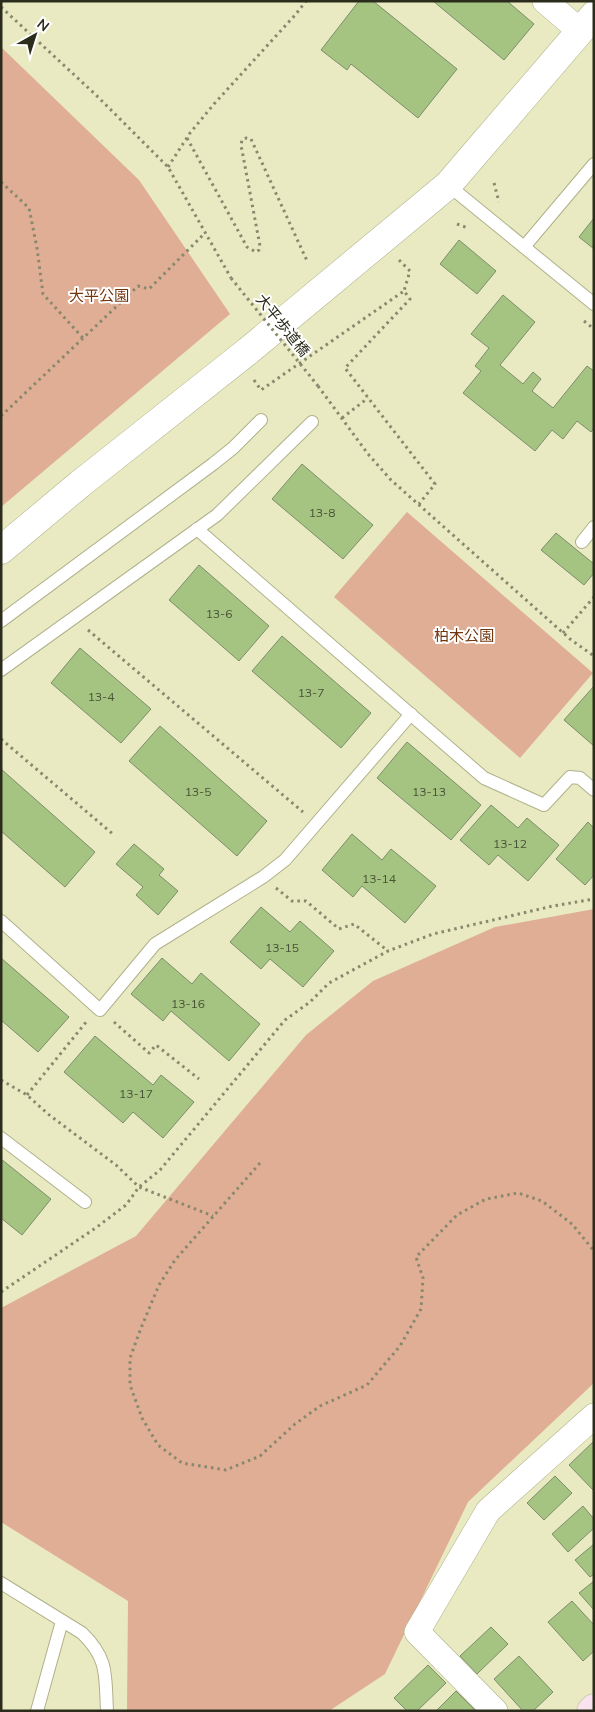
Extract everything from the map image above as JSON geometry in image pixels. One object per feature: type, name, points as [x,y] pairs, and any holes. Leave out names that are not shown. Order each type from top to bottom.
[{"type":"street","points":[[1,550],[80,484],[255,345],[448,185],[587,22],[545,1]]},
{"type":"street","points":[[495,1711],[417,1632],[488,1511],[594,1416]]},
{"type":"lane","points":[[524,248],[594,164]]},
{"type":"lane","points":[[448,185],[594,304]]},
{"type":"lane","points":[[1,621],[214,464],[261,420]]},
{"type":"lane","points":[[1,670],[217,515],[312,422]]},
{"type":"lane","points":[[582,542],[594,527]]},
{"type":"lane","points":[[197,529],[484,778],[544,805],[570,777],[580,778],[594,790]]},
{"type":"lane","points":[[1,921],[100,1010],[155,944],[263,877],[285,860],[411,714]]},
{"type":"lane","points":[[1,1138],[85,1202]]},
{"type":"lane","points":[[1,1583],[82,1633],[92,1643],[100,1655],[105,1669],[107,1711]]},
{"type":"lane","points":[[37,1711],[62,1621]]},
{"type":"path","points":[[168,167],[187,138],[214,104],[306,1]]},
{"type":"path","name":"大平歩道橋","points":[[1,7],[96,95],[168,167],[231,278],[318,386],[368,454],[391,480],[563,633],[594,656]]},
{"type":"path","points":[[187,138],[247,247],[256,252],[260,246],[242,145],[242,140],[251,139],[308,263]]},
{"type":"path","points":[[1,182],[29,208],[43,294],[83,338]]},
{"type":"path","points":[[1,416],[138,286],[149,289],[205,233]]},
{"type":"path","points":[[254,380],[262,390],[404,291],[410,271],[399,260]]},
{"type":"path","points":[[404,291],[410,299],[345,368],[435,484],[419,504]]},
{"type":"path","points":[[582,320],[594,329]]},
{"type":"path","points":[[342,418],[368,398]]},
{"type":"path","points":[[563,633],[594,597]]},
{"type":"path","points":[[74,618],[317,824]]},
{"type":"path","points":[[1,739],[114,835]]},
{"type":"path","points":[[263,877],[292,901],[306,901],[339,929],[354,924],[388,951]]},
{"type":"path","points":[[2,1289],[98,1227],[126,1205],[139,1187],[160,1170],[284,1020],[310,1002],[329,983],[388,951],[433,934],[553,906],[594,899]]},
{"type":"path","points":[[27,1095],[86,1022],[100,1010],[150,1052],[156,1045],[199,1079]]},
{"type":"path","points":[[1,1080],[27,1095],[48,1114],[116,1165],[139,1187],[214,1216]]},
{"type":"path","points":[[260,1163],[175,1260],[160,1285],[130,1358],[130,1385],[142,1418],[158,1445],[182,1463],[226,1470],[260,1456],[295,1424],[320,1406],[367,1385],[400,1346],[421,1309],[424,1278],[416,1257],[457,1215],[486,1198],[518,1193],[542,1200],[572,1224],[594,1251]]},
{"type":"green space","name":"大平公園","points":[[1,47],[139,180],[230,314],[1,507]]},
{"type":"green space","name":"柏木公園","points":[[407,512],[593,673],[520,758],[334,597]]},
{"type":"green space","points":[[594,909],[594,1383],[468,1502],[385,1674],[329,1711],[127,1711],[128,1601],[1,1522],[1,1308],[136,1236],[306,1035],[373,981],[495,927]]},
{"type":"building","points":[[359,1],[373,1],[457,69],[418,118],[351,64],[347,70],[321,50]]},
{"type":"building","points":[[433,1],[507,1],[534,24],[504,60]]},
{"type":"building","points":[[594,218],[594,249],[579,237]]},
{"type":"building","points":[[459,240],[496,271],[477,294],[440,264]]},
{"type":"building","points":[[503,295],[535,322],[500,365],[523,384],[533,372],[541,379],[532,391],[553,408],[587,366],[594,371],[594,428],[591,432],[577,421],[563,439],[552,430],[535,451],[463,393],[481,371],[475,366],[489,348],[471,334]]},
{"type":"building","points":[[302,464],[373,525],[343,559],[272,499]]},
{"type":"building","points":[[556,533],[594,564],[594,573],[584,585],[541,550]]},
{"type":"building","points":[[199,565],[269,626],[239,661],[169,600]]},
{"type":"building","points":[[282,636],[371,713],[341,748],[252,671]]},
{"type":"building","points":[[80,648],[151,709],[121,743],[51,683]]},
{"type":"building","points":[[594,686],[594,746],[564,720]]},
{"type":"building","points":[[160,726],[267,821],[237,856],[129,761]]},
{"type":"building","points":[[407,742],[481,805],[451,840],[377,778]]},
{"type":"building","points":[[1,769],[95,852],[65,887],[1,831]]},
{"type":"building","points":[[491,805],[518,828],[527,818],[559,845],[528,881],[498,855],[489,865],[460,840]]},
{"type":"building","points":[[588,822],[594,828],[594,875],[585,885],[556,859]]},
{"type":"building","points":[[352,834],[382,860],[391,849],[436,886],[405,923],[362,886],[353,897],[322,870]]},
{"type":"building","points":[[134,844],[164,869],[159,875],[178,891],[158,915],[136,895],[143,887],[116,864]]},
{"type":"building","points":[[261,907],[290,932],[300,921],[334,951],[303,987],[270,959],[261,969],[230,942]]},
{"type":"building","points":[[1,958],[69,1017],[38,1052],[1,1020]]},
{"type":"building","points":[[162,958],[192,984],[201,973],[260,1024],[229,1061],[171,1011],[163,1021],[131,994]]},
{"type":"building","points":[[95,1036],[153,1085],[161,1075],[194,1102],[163,1138],[133,1112],[123,1123],[64,1072]]},
{"type":"building","points":[[1,1159],[51,1199],[22,1235],[1,1218]]},
{"type":"building","points":[[594,1441],[594,1491],[569,1465]]},
{"type":"building","points":[[555,1476],[572,1493],[544,1520],[527,1503]]},
{"type":"building","points":[[583,1506],[594,1519],[594,1528],[568,1552],[552,1534]]},
{"type":"building","points":[[594,1544],[594,1574],[590,1577],[575,1560]]},
{"type":"building","points":[[594,1581],[594,1610],[579,1593]]},
{"type":"building","points":[[572,1601],[594,1625],[594,1651],[583,1661],[548,1622]]},
{"type":"building","points":[[491,1627],[508,1644],[477,1674],[460,1656]]},
{"type":"building","points":[[519,1656],[553,1692],[533,1711],[523,1711],[494,1679]]},
{"type":"building","points":[[428,1665],[446,1683],[417,1711],[407,1711],[394,1698]]},
{"type":"building","points":[[456,1691],[476,1711],[436,1711]]}]
